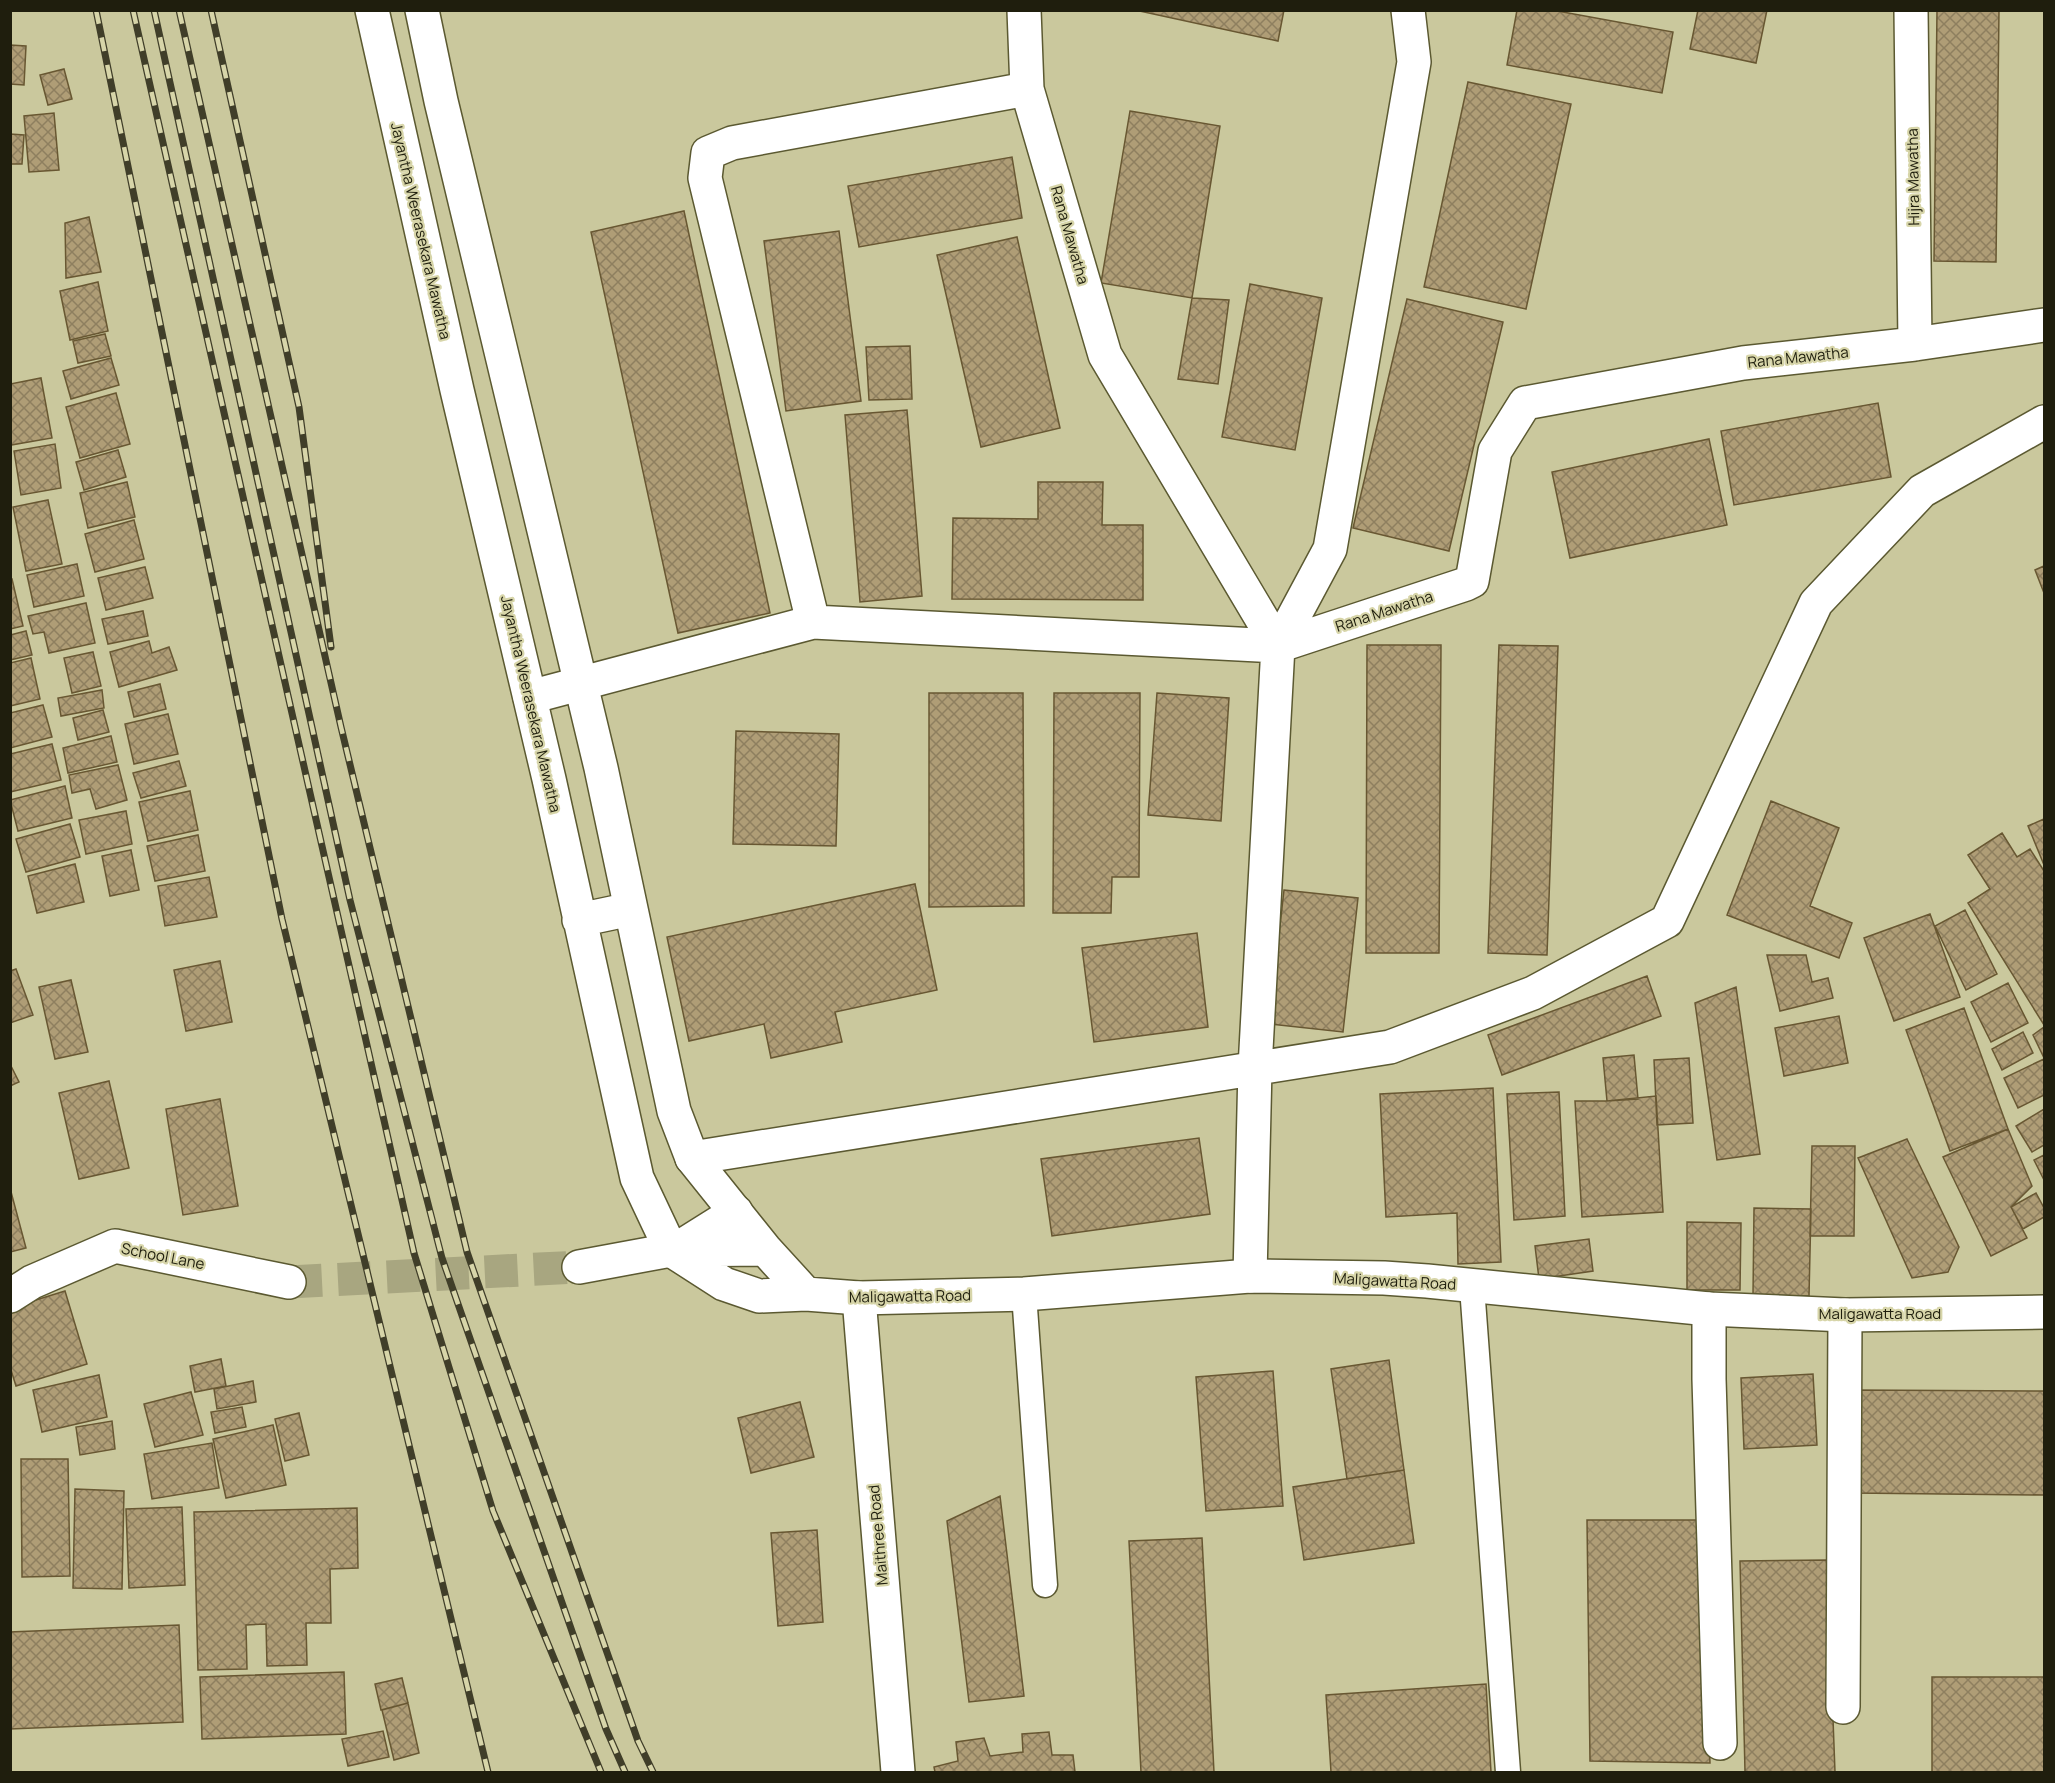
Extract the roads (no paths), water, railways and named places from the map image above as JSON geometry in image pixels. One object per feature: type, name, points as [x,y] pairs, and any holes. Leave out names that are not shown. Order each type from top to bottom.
[{"type":"street","name":"Jayantha Weerasekara Mawatha","points":[[372,10],[457,390],[530,698],[637,1178],[671,1250]]},
{"type":"street","points":[[422,10],[441,101],[580,685],[674,1111],[692,1158],[765,1250],[806,1294]]},
{"type":"street","name":"Rana Mawatha","points":[[1024,10],[1028,89],[1105,355],[1278,646],[1472,581],[1495,452],[1525,404],[1743,363],[1915,344],[2044,325]]},
{"type":"street","points":[[1250,1276],[1255,1068],[1278,646],[1330,549],[1414,62],[1408,10]]},
{"type":"street","name":"Hijra Mawatha","points":[[1911,10],[1915,344]]},
{"type":"street","points":[[813,622],[705,178],[708,153],[732,143],[1028,89]]},
{"type":"street","points":[[692,1158],[1390,1047],[1533,993],[1667,921],[1816,603],[1923,491],[2044,422]]},
{"type":"street","points":[[530,698],[813,622],[1278,646]]},
{"type":"street","points":[[579,920],[631,909]]},
{"type":"street","points":[[671,1250],[685,1244],[736,1212]]},
{"type":"street","name":"School Lane","points":[[10,1296],[32,1282],[115,1246],[289,1282]]},
{"type":"street","points":[[671,1250],[724,1284],[759,1296],[806,1294]]},
{"type":"street","points":[[579,1267],[671,1250],[765,1250]]},
{"type":"street","name":"Maligawatta Road","points":[[806,1294],[859,1298],[1024,1294],[1250,1276],[1384,1278],[1709,1309],[1845,1315],[2044,1312]]},
{"type":"street","name":"Maithree Road","points":[[859,1298],[898,1773]]},
{"type":"street","points":[[1709,1309],[1720,1743]]},
{"type":"street","points":[[1843,1707],[1845,1315]]},
{"type":"lane","points":[[1472,1287],[1508,1773]]},
{"type":"lane","points":[[1024,1294],[1045,1585]]},
{"type":"tunnel","points":[[289,1282],[579,1267]]},
{"type":"railway","points":[[96,10],[282,919],[488,1772]]},
{"type":"railway","points":[[133,10],[414,1253],[493,1511],[601,1772]]},
{"type":"railway","points":[[154,10],[350,900],[442,1258],[606,1729],[625,1772]]},
{"type":"railway","points":[[179,10],[341,727],[467,1252],[638,1741],[653,1772]]},
{"type":"railway","points":[[211,10],[299,407],[331,647]]}]
